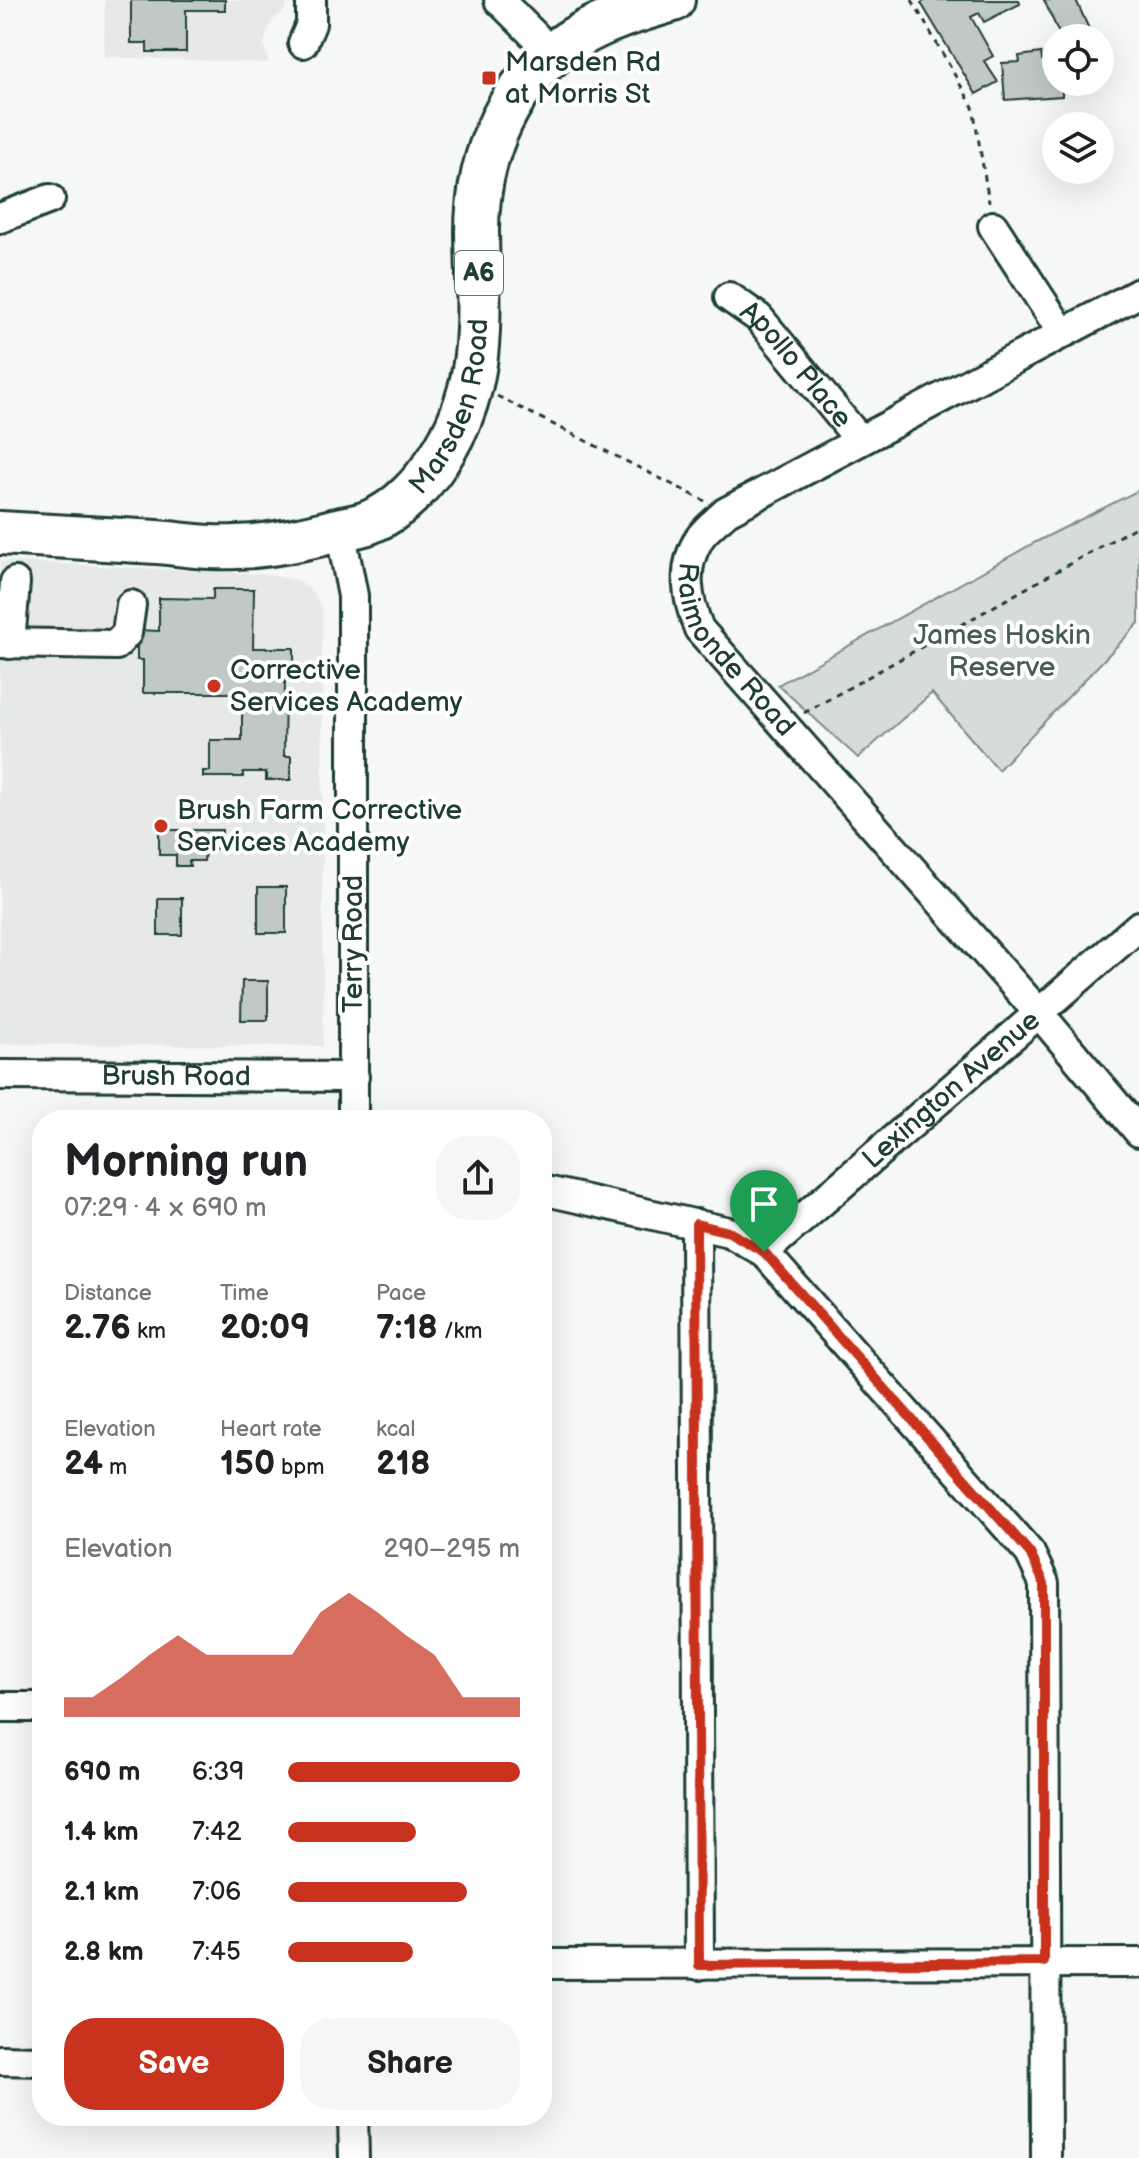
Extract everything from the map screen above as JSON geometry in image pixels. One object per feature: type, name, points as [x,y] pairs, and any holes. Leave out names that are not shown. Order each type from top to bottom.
[{"type":"highway","name":"Marsden Road","points":[[340,529],[415,452],[433,425],[446,395],[455,364],[458,330],[457,220],[461,179],[468,146],[495,86],[513,59],[536,37],[562,19],[603,0]]},
{"type":"highway","name":"Marsden Road","points":[[0,533],[233,548],[275,544],[373,521],[409,495],[427,477],[448,446],[464,412],[475,372],[480,314],[477,229],[482,184],[492,143],[504,113],[528,78],[552,53],[579,35],[623,15],[673,0]]},
{"type":"street","points":[[303,43],[311,24],[311,0]]},
{"type":"street","points":[[499,0],[536,37]]},
{"type":"street","points":[[0,218],[50,199]]},
{"type":"street","points":[[993,226],[1062,332]]},
{"type":"street","name":"Raimonde Road","points":[[1139,293],[726,512],[699,538],[687,573],[688,603],[699,629],[1039,1013],[1139,1132]]},
{"type":"street","name":"Apollo Place","points":[[729,297],[759,318],[859,439]]},
{"type":"street","name":"Terry Road","points":[[340,529],[353,596],[353,1110]]},
{"type":"street","points":[[15,582],[5,643],[116,645],[127,633],[131,605]]},
{"type":"street","name":"Lexington Avenue","points":[[764,1252],[1139,926]]},
{"type":"street","name":"Brush Road","points":[[0,1075],[354,1077]]},
{"type":"street","points":[[552,1192],[729,1232],[764,1252],[1030,1553],[1044,1583],[1046,2158]]},
{"type":"street","points":[[696,1224],[699,1965]]},
{"type":"street","points":[[0,1707],[32,1707]]},
{"type":"street","points":[[552,1964],[1139,1963]]},
{"type":"street","points":[[0,2060],[32,2061]]},
{"type":"street","points":[[353,2126],[354,2158]]},
{"type":"path","points":[[912,0],[973,107],[993,226]]},
{"type":"path","points":[[490,392],[726,512]]},
{"type":"path","points":[[782,725],[1139,525]]},
{"type":"shaded area","points":[[105,0],[289,0],[267,31],[264,44],[269,63],[104,57]]},
{"type":"shaded area","name":"Brush Farm Corrective Services Academy","points":[[0,561],[263,574],[297,580],[312,591],[322,608],[323,1046],[0,1044]]},
{"type":"green space","name":"James Hoskin Reserve","points":[[1139,490],[1139,623],[998,770],[932,693],[858,758],[778,685],[1034,543]]},
{"type":"building","points":[[131,0],[225,0],[225,10],[186,10],[186,52],[147,52],[147,43],[131,43]]},
{"type":"building","points":[[926,0],[1019,0],[1020,4],[984,22],[979,13],[971,17],[993,56],[984,61],[998,82],[976,94],[921,3]]},
{"type":"building","points":[[1044,0],[1076,0],[1087,24],[1055,24]]},
{"type":"building","points":[[1041,53],[1042,96],[1062,96],[1005,100],[1002,63],[1020,62],[1019,56]]},
{"type":"building","name":"Corrective Services Academy","points":[[213,589],[254,589],[253,648],[294,648],[294,679],[285,679],[284,756],[291,756],[291,780],[266,780],[266,772],[243,772],[243,777],[203,777],[203,771],[210,771],[210,740],[242,740],[242,693],[143,693],[143,660],[137,660],[137,630],[159,631],[159,598],[213,599]]},
{"type":"building","points":[[159,830],[222,830],[222,849],[205,848],[204,861],[189,861],[190,866],[176,866],[176,855],[159,855]]},
{"type":"building","points":[[258,887],[286,887],[286,933],[258,933]]},
{"type":"building","points":[[158,898],[182,898],[182,935],[158,935]]},
{"type":"building","points":[[242,981],[268,981],[268,1020],[241,1020]]},
{"type":"place","name":"Marsden Rd at Morris St","points":[[489,78]]},
{"type":"place","name":"Corrective Services Academy","points":[[214,686]]},
{"type":"place","name":"Brush Farm Corrective Services Academy","points":[[161,826]]},
{"type":"route","points":[[696,1224],[729,1232],[764,1252],[1030,1553],[1044,1583],[1044,1962],[699,1965],[696,1224]]}]
